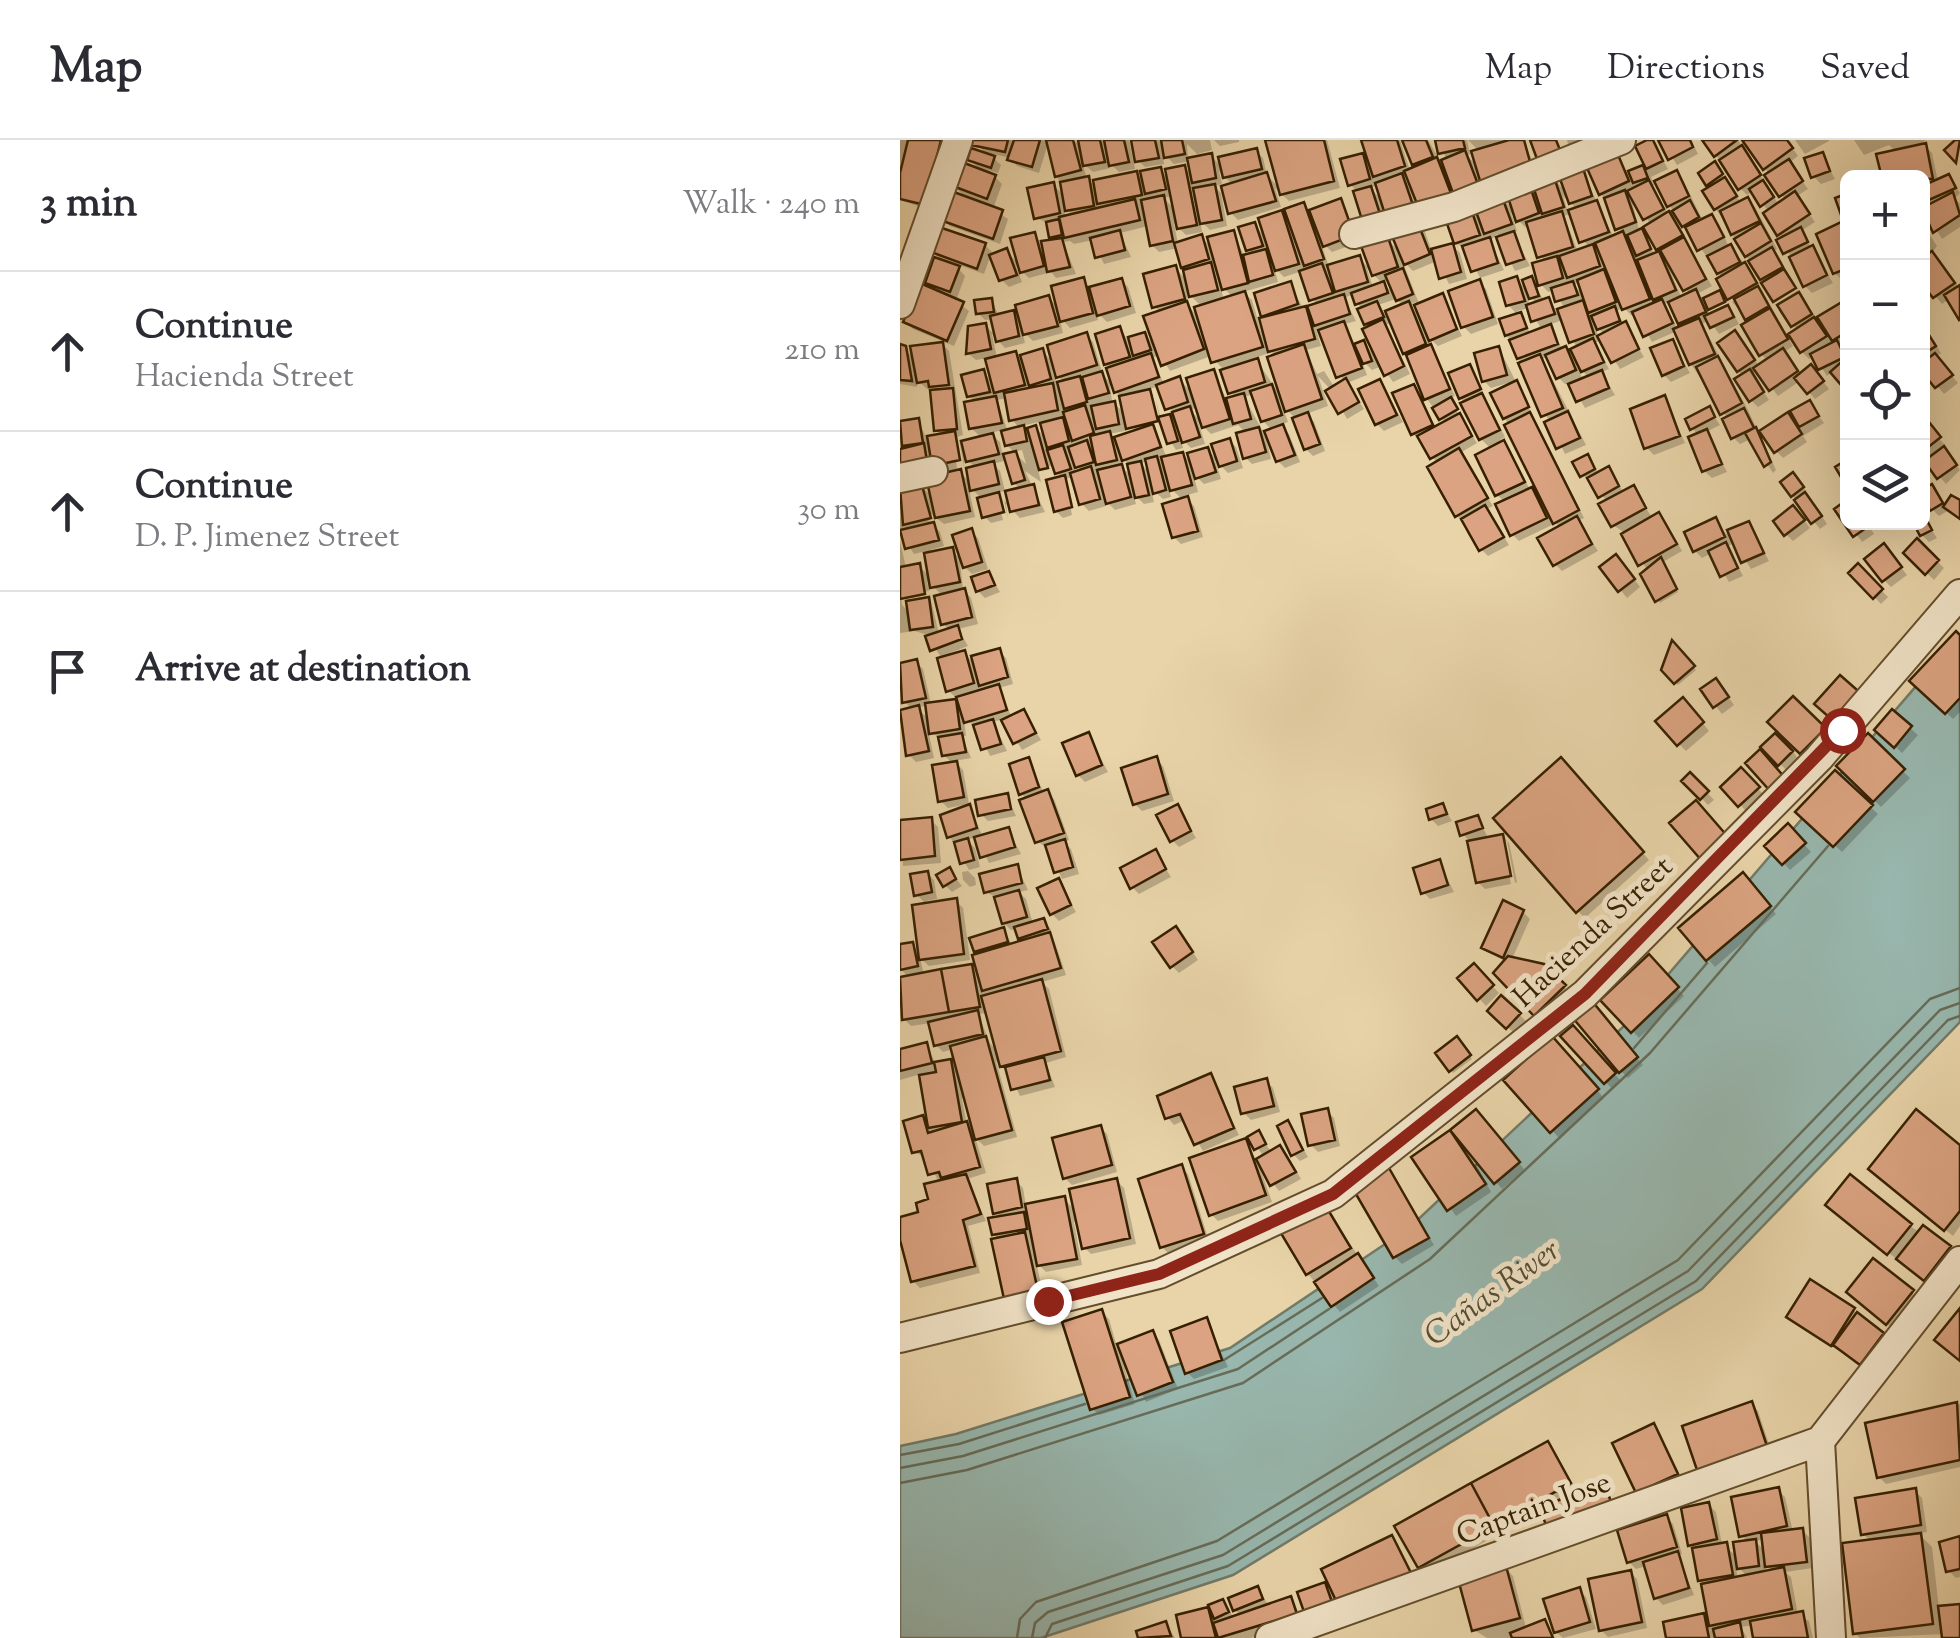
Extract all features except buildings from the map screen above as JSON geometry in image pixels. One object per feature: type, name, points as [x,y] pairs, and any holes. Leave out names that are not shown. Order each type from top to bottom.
[{"type":"street","points":[[900,304],[913,231],[958,140]]},
{"type":"street","points":[[1354,234],[1454,206],[1621,140]]},
{"type":"street","points":[[900,478],[933,471]]},
{"type":"street","name":"Hacienda Street","points":[[900,1338],[1159,1274],[1333,1194],[1585,994],[1819,758],[1960,594]]},
{"type":"street","points":[[1830,1638],[1820,1442],[1960,1261]]},
{"type":"street","name":"Captain Jose","points":[[1270,1638],[1820,1442]]},
{"type":"water","name":"Cañas River","points":[[1960,635],[1960,1022],[1702,1289],[1233,1575],[1041,1638],[900,1638],[900,1446],[956,1434],[1230,1348],[1409,1228],[1623,1027]]},
{"type":"route","points":[[1048,1301],[1159,1274],[1333,1194],[1585,994],[1819,758],[1842,730]]}]
